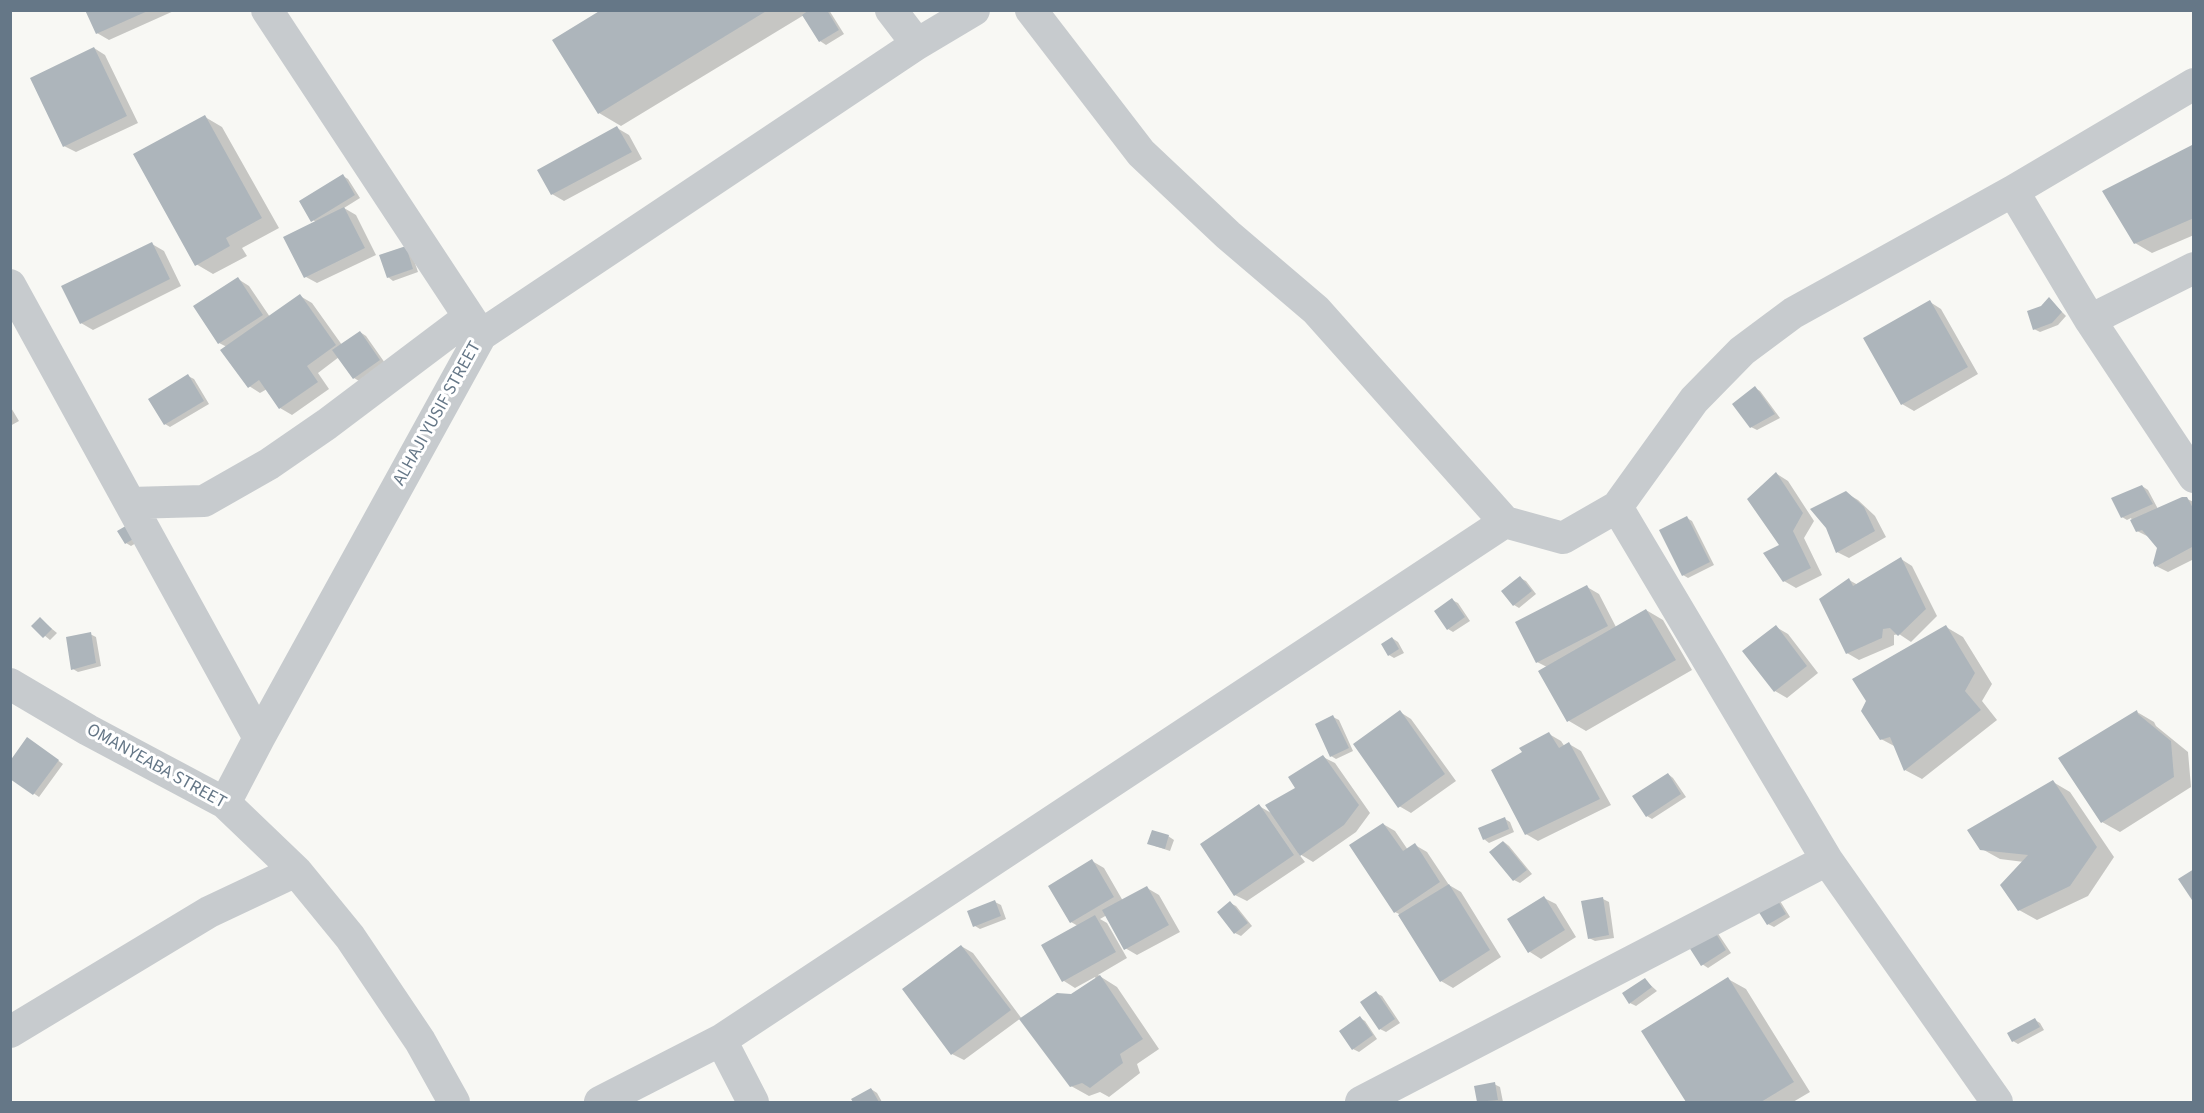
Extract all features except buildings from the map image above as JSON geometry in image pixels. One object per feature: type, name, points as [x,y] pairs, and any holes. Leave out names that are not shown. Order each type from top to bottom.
[{"type":"street","name":"ALHAJI YUSIF STREET","points":[[225,803],[475,326],[267,10]]},
{"type":"street","points":[[891,10],[917,44]]},
{"type":"street","points":[[130,503],[204,501],[269,464],[475,326],[974,10]]},
{"type":"street","points":[[1031,10],[1141,153],[1228,235],[1317,310],[1505,522],[1563,538],[1617,507],[1694,400],[1742,351],[1793,314],[2013,191],[2193,84]]},
{"type":"street","points":[[2013,191],[2090,320],[2193,477]]},
{"type":"street","points":[[2090,320],[2193,268]]},
{"type":"street","points":[[10,285],[259,738]]},
{"type":"street","points":[[1617,507],[1827,860],[1997,1102]]},
{"type":"street","points":[[600,1102],[722,1040],[1505,522]]},
{"type":"street","name":"OMANYEABA STREET","points":[[10,684],[225,803],[296,871],[356,946],[420,1041],[454,1102]]},
{"type":"street","points":[[1361,1102],[1827,860]]},
{"type":"street","points":[[10,1032],[209,912],[296,871]]},
{"type":"street","points":[[722,1040],[753,1102]]}]
